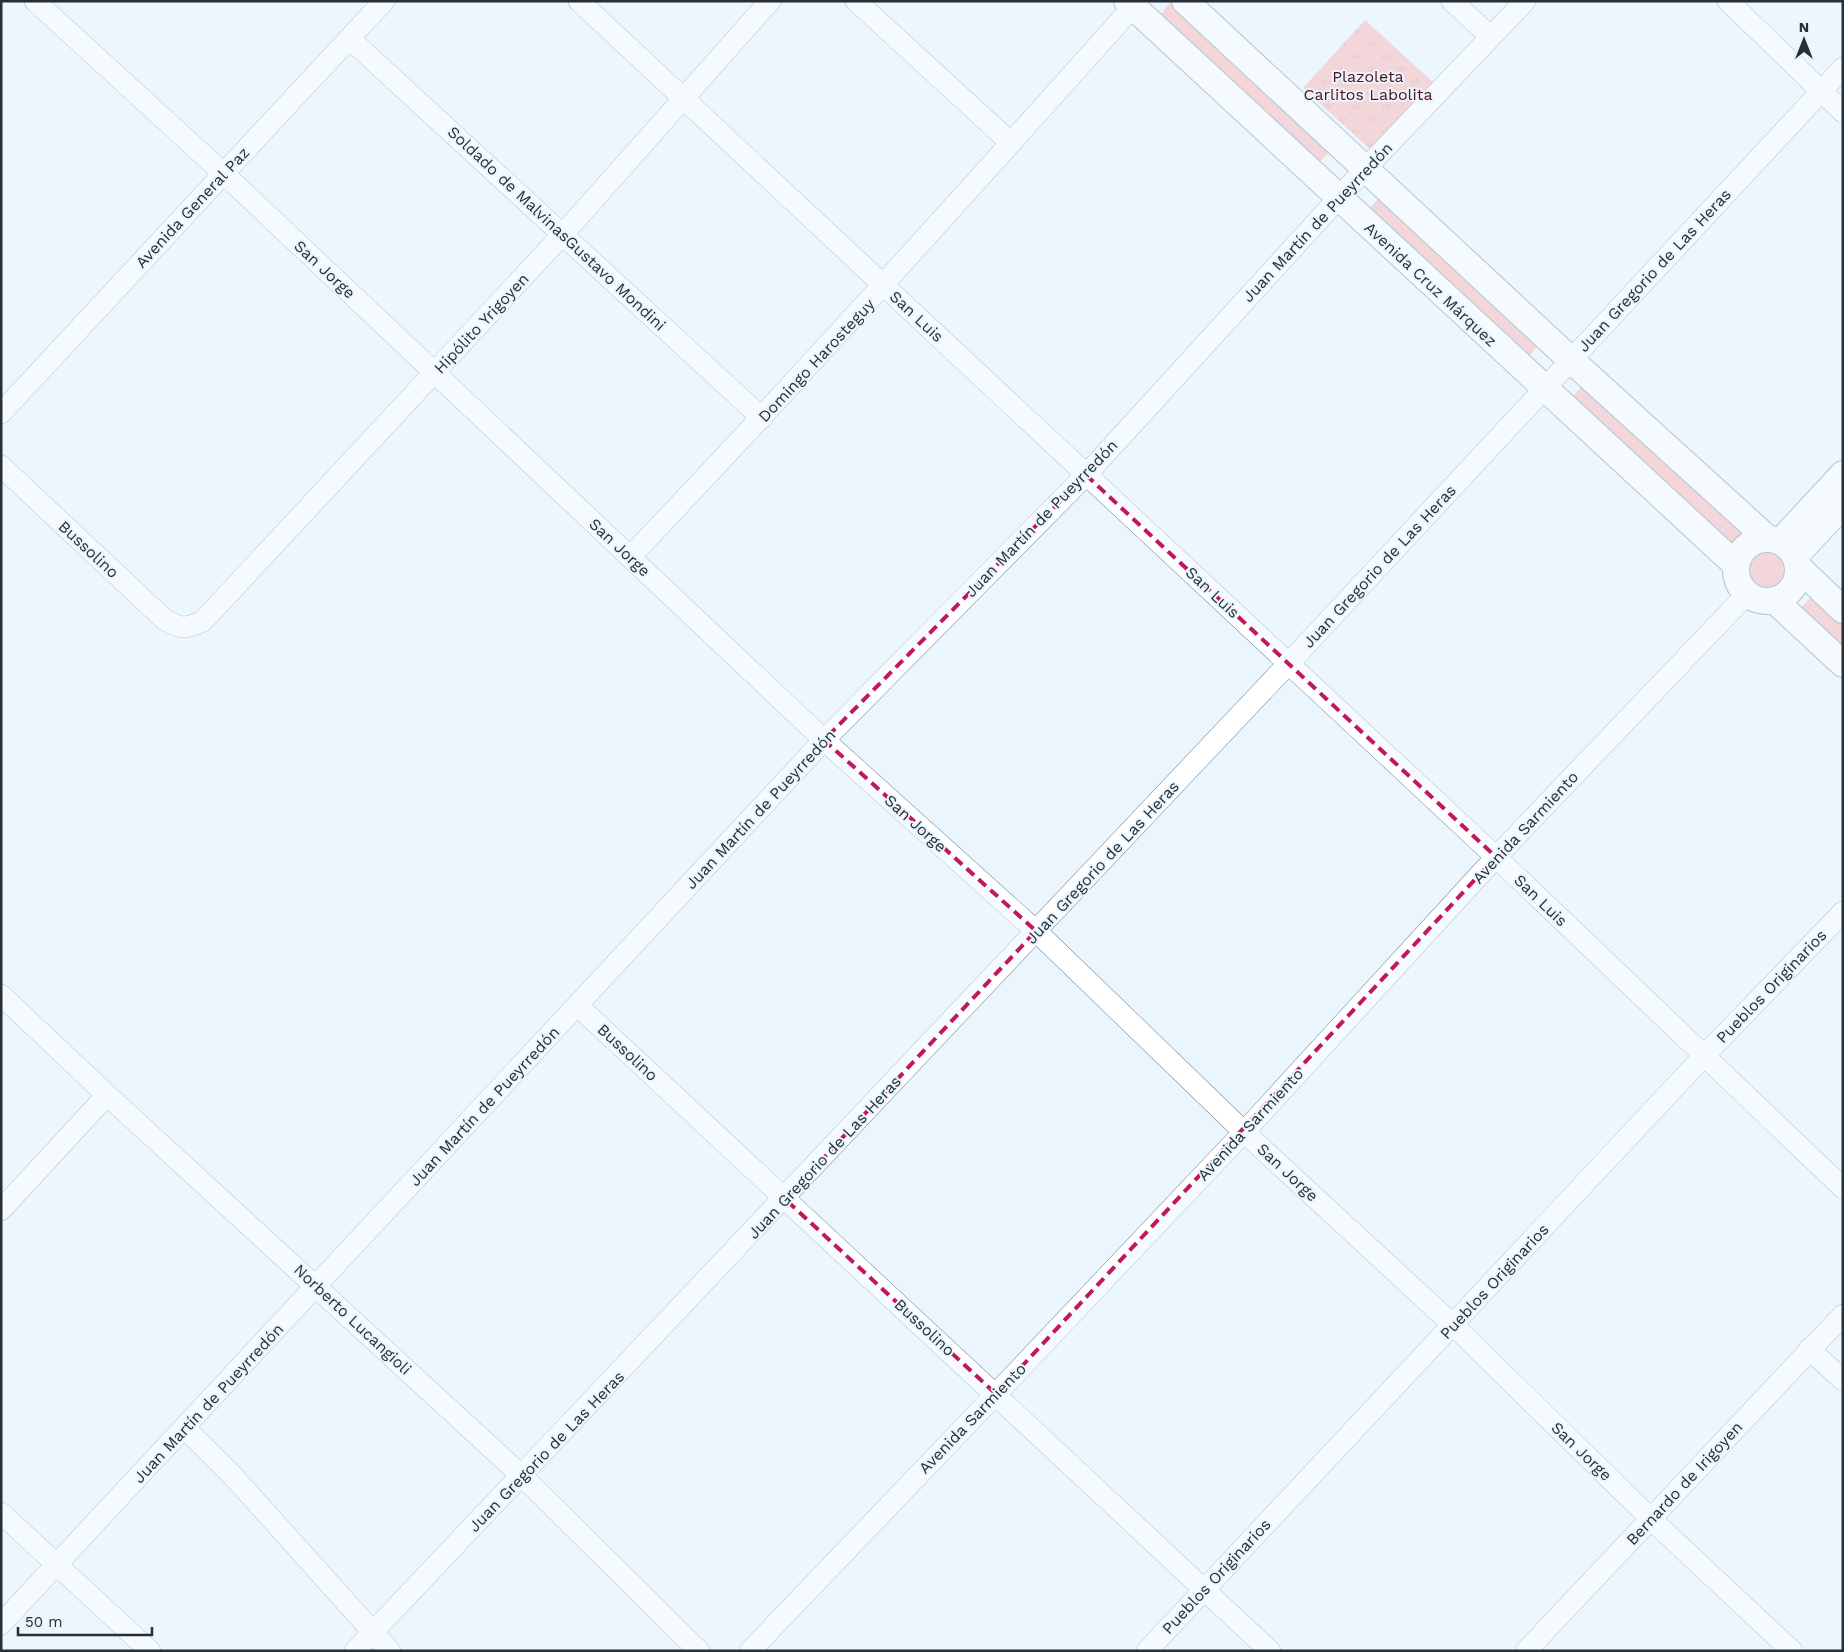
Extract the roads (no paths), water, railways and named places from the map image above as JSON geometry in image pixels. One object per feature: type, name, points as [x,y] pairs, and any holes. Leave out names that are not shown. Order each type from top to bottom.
[{"type":"main road","points":[[1185,1],[1571,360],[1786,551],[1843,610]]},
{"type":"main road","name":"Avenida Cruz Márquez","points":[[1133,3],[1339,198],[1736,565]]},
{"type":"main road","points":[[1786,551],[1843,474]]},
{"type":"main road","points":[[1786,551],[1843,505]]},
{"type":"main road","points":[[1758,540],[1786,551],[1798,577],[1790,592],[1774,600],[1757,600],[1747,594],[1738,581],[1736,565],[1743,549],[1758,540]]},
{"type":"main road","points":[[1774,600],[1843,664]]},
{"type":"street","name":"San Jorge","points":[[35,1],[223,173],[824,740],[1036,931],[1244,1132],[1453,1325],[1651,1519],[1792,1651]]},
{"type":"street","name":"Avenida General Paz","points":[[1,413],[384,1]]},
{"type":"street","name":"San Luis","points":[[579,1],[1496,856],[1843,1188]]},
{"type":"street","name":"Hipólito Yrigoyen","points":[[178,628],[192,626],[202,621],[564,233],[770,1]]},
{"type":"street","points":[[856,1],[1011,143]]},
{"type":"street","points":[[1452,1],[1491,37]]},
{"type":"street","name":"Juan Martín de Pueyrredón","points":[[1,1624],[824,740],[1086,475],[1366,168],[1524,1]]},
{"type":"street","points":[[1728,1],[1843,112]]},
{"type":"street","name":"Domingo Harosteguy","points":[[630,557],[884,286],[1133,3]]},
{"type":"street","name":"Soldado de MalvinasGustavo Mondini","points":[[350,39],[564,233],[762,418]]},
{"type":"street","name":"Juan Gregorio de Las Heras","points":[[355,1651],[785,1199],[1289,663],[1843,68]]},
{"type":"street","name":"Bussolino","points":[[1,466],[165,620],[178,628]]},
{"type":"street","name":"Avenida Sarmiento","points":[[750,1651],[1244,1132],[1496,856],[1747,594]]},
{"type":"street","name":"Pueblos Originarios","points":[[1146,1651],[1703,1056],[1843,912]]},
{"type":"street","name":"Norberto Lucangioli","points":[[1,995],[107,1095],[522,1476],[698,1651]]},
{"type":"street","name":"Bussolino","points":[[578,1006],[1270,1651]]},
{"type":"street","points":[[1,1210],[107,1095]]},
{"type":"street","name":"Bernardo de Irigoyen","points":[[1526,1651],[1843,1315]]},
{"type":"street","points":[[1809,1349],[1843,1380]]},
{"type":"street","points":[[185,1428],[232,1475],[390,1651]]},
{"type":"street","points":[[1,1513],[150,1651]]},
{"type":"park label","name":"Plazoleta Carlitos Labolita","points":[[1368,85]]}]
